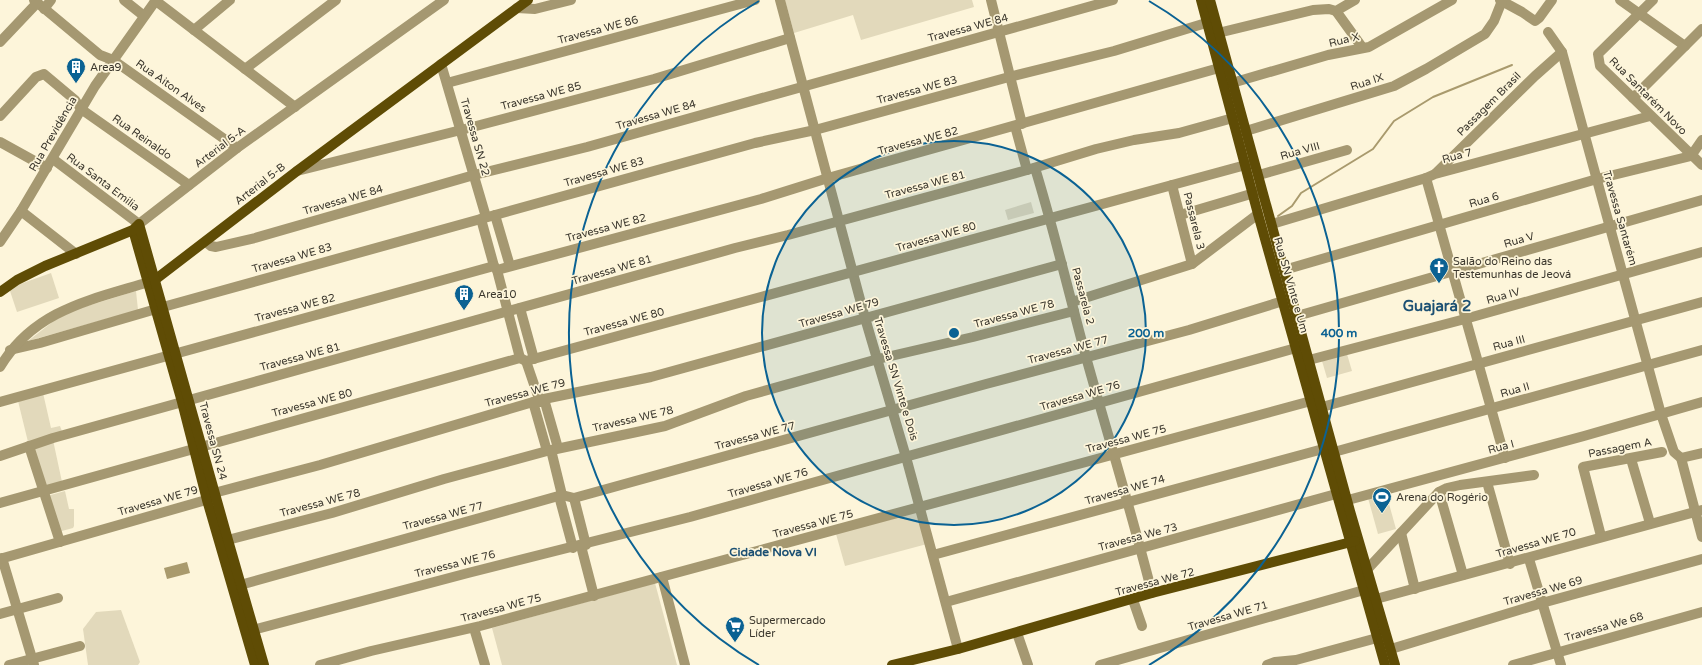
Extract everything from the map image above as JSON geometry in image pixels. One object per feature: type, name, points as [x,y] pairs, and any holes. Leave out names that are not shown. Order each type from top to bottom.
[{"type":"main road","name":"Arterial 5-B","points":[[152,281],[206,242],[297,171],[528,0]]},
{"type":"main road","name":"Rua SN Vinte e Um","points":[[1200,0],[1234,118],[1245,138]]},
{"type":"main road","name":"Rua SN Vinte e Um","points":[[1210,0],[1245,138],[1250,164],[1253,194],[1258,214],[1336,494],[1354,541],[1367,569],[1391,649],[1390,664]]},
{"type":"main road","name":"Rua SN Vinte e Um","points":[[1250,164],[1259,175],[1296,316],[1348,500],[1360,577],[1377,638],[1390,664]]},
{"type":"main road","name":"Arterial 5-A","points":[[0,292],[17,280],[45,266],[136,227]]},
{"type":"main road","name":"Travessa SN 24","points":[[136,227],[251,634],[264,665]]},
{"type":"main road","name":"Travessa We 72","points":[[958,649],[1152,594],[1354,541]]},
{"type":"main road","name":"Travessa SN 24","points":[[251,634],[255,665]]},
{"type":"main road","points":[[892,665],[958,649]]},
{"type":"street","points":[[0,42],[38,4],[51,0]]},
{"type":"street","points":[[124,0],[144,16]]},
{"type":"street","points":[[156,0],[295,107]]},
{"type":"street","name":"Rua Previdência","points":[[0,242],[50,164],[81,109],[113,60],[156,0]]},
{"type":"street","points":[[194,30],[230,0]]},
{"type":"street","points":[[245,69],[336,0]]},
{"type":"street","points":[[517,8],[535,9],[571,0]]},
{"type":"street","name":"Travessa WE 86","points":[[447,83],[755,0]]},
{"type":"street","name":"Travessa SN Vinte e Dois","points":[[780,0],[865,318],[893,410],[958,649]]},
{"type":"street","name":"Passarela 2","points":[[991,0],[1009,77],[1018,125],[1031,169],[1050,218],[1086,357],[1128,501],[1152,594]]},
{"type":"street","name":"Travessa WE 84","points":[[206,242],[211,246],[216,247],[235,243],[474,175],[587,147],[1113,0]]},
{"type":"street","points":[[1336,11],[1355,0]]},
{"type":"street","name":"Rua X","points":[[1232,83],[1328,55],[1369,46],[1452,0]]},
{"type":"street","points":[[1501,1],[1522,12],[1533,20],[1539,18],[1552,0]]},
{"type":"street","points":[[1620,0],[1685,46]]},
{"type":"street","points":[[1640,13],[1654,0]]},
{"type":"street","name":"Arterial 5-A","points":[[136,227],[237,148],[441,1]]},
{"type":"street","name":"Rua IX","points":[[1245,138],[1386,89],[1426,69],[1485,34],[1494,21],[1501,1]]},
{"type":"street","name":"Rua Aiton Alves","points":[[38,4],[100,55],[113,60],[237,148]]},
{"type":"street","points":[[1218,33],[1313,10],[1329,9],[1336,11],[1362,47]]},
{"type":"street","name":"Rua Santarém Novo","points":[[1640,13],[1598,54],[1602,68],[1702,165]]},
{"type":"street","name":"Travessa WE 83","points":[[10,350],[40,343],[159,308],[754,142],[815,130],[1009,77],[1114,51],[1206,23]]},
{"type":"street","points":[[1633,98],[1702,29]]},
{"type":"street","name":"Travessa Santarém","points":[[1548,32],[1562,52],[1624,274],[1647,366],[1674,452],[1681,458],[1699,511],[1702,537]]},
{"type":"street","name":"Travessa WE 85","points":[[297,171],[461,130],[654,79],[790,38]]},
{"type":"street","name":"Passagem Brasil","points":[[1430,176],[1562,52]]},
{"type":"street","name":"Travessa SN 22","points":[[441,64],[487,217]]},
{"type":"street","name":"Travessa WE 82","points":[[0,402],[172,354],[761,199],[828,178],[1219,68]]},
{"type":"street","name":"Rua Reinaldo","points":[[3,113],[36,76],[42,74],[47,75],[75,100],[81,109],[189,185]]},
{"type":"street","points":[[0,124],[3,113]]},
{"type":"street","name":"Rua 7","points":[[1272,224],[1430,176],[1650,116]]},
{"type":"street","name":"Travessa WE 81","points":[[0,456],[186,401],[507,311],[1031,169],[1096,149],[1134,140],[1179,133],[1234,118]]},
{"type":"street","points":[[1691,156],[1702,140]]},
{"type":"street","points":[[0,142],[50,164]]},
{"type":"street","name":"Rua VIII","points":[[1259,175],[1347,150]]},
{"type":"street","name":"Rua 6","points":[[1284,270],[1597,179],[1691,156]]},
{"type":"street","name":"Rua Santa Emilia","points":[[50,164],[136,227]]},
{"type":"street","name":"Travessa WE 80","points":[[0,503],[198,447],[1250,164]]},
{"type":"street","points":[[1430,176],[1439,226],[1505,458]]},
{"type":"street","name":"Passarela 3","points":[[1172,185],[1192,264]]},
{"type":"street","points":[[1180,215],[1263,190]]},
{"type":"street","name":"Rua V","points":[[1296,316],[1702,200]]},
{"type":"street","points":[[21,211],[76,254]]},
{"type":"street","name":"Travessa WE 78","points":[[224,541],[332,513],[444,479],[552,450],[665,426],[746,396],[878,359],[973,337],[1073,306],[1192,264],[1258,214]]},
{"type":"street","points":[[487,217],[510,266]]},
{"type":"street","points":[[487,217],[496,268],[507,311],[527,359],[552,450],[561,496],[580,546],[594,596]]},
{"type":"street","name":"Rua IV","points":[[1309,360],[1465,319],[1702,252]]},
{"type":"street","name":"Travessa WE 79","points":[[1,558],[539,401],[651,377],[1062,264]]},
{"type":"street","name":"Arterial 5-B","points":[[0,367],[10,350],[36,327],[66,308],[81,302],[152,281]]},
{"type":"street","name":"Travessa WE 77","points":[[237,586],[561,496],[574,498],[1189,330],[1283,301]]},
{"type":"street","name":"Rua III","points":[[1322,407],[1702,302]]},
{"type":"street","points":[[520,308],[527,359]]},
{"type":"street","name":"Travessa WE 76","points":[[251,634],[468,573],[690,518],[1296,348]]},
{"type":"street","name":"Rua II","points":[[1334,452],[1702,350]]},
{"type":"street","name":"Travessa WE 75","points":[[320,665],[371,651],[474,628],[1311,401]]},
{"type":"street","name":"Rua I","points":[[1348,500],[1505,458],[1702,402]]},
{"type":"street","points":[[30,446],[60,542]]},
{"type":"street","name":"Travessa WE 74","points":[[933,555],[1027,531],[1128,501],[1324,449]]},
{"type":"street","name":"Passagem A","points":[[1602,536],[1583,468],[1662,452]]},
{"type":"street","points":[[1681,458],[1702,453]]},
{"type":"street","points":[[1631,459],[1650,523]]},
{"type":"street","points":[[1360,577],[1439,492],[1454,486],[1534,475]]},
{"type":"street","points":[[1486,482],[1510,564]]},
{"type":"street","points":[[1439,492],[1463,575]]},
{"type":"street","name":"Travessa We 73","points":[[946,602],[1336,494]]},
{"type":"street","points":[[574,498],[580,546]]},
{"type":"street","name":"Travessa WE 70","points":[[1376,599],[1463,575],[1510,564],[1602,536],[1699,511]]},
{"type":"street","points":[[1401,533],[1415,588]]},
{"type":"street","points":[[1,558],[18,609],[33,662]]},
{"type":"street","points":[[1529,558],[1560,665]]},
{"type":"street","name":"Travessa We 69","points":[[1391,649],[1542,603],[1702,559]]},
{"type":"street","points":[[662,577],[685,665]]},
{"type":"street","name":"Travessa WE 71","points":[[1100,665],[1364,590]]},
{"type":"street","points":[[0,614],[58,598]]},
{"type":"street","points":[[1133,600],[1142,626]]},
{"type":"street","name":"Travessa We 68","points":[[1513,665],[1702,612]]},
{"type":"street","points":[[474,628],[485,665]]},
{"type":"street","points":[[1017,633],[1028,665]]},
{"type":"street","points":[[1267,665],[1275,662],[1296,660],[1377,638]]},
{"type":"street","points":[[9,665],[33,662],[80,646]]},
{"type":"shaded area","points":[[785,0],[972,0],[974,7],[861,40],[853,15],[794,33]]},
{"type":"shaded area","points":[[1031,202],[1034,213],[1008,220],[1005,210]]},
{"type":"shaded area","points":[[51,273],[59,298],[17,312],[9,288]]},
{"type":"shaded area","points":[[136,291],[138,310],[28,341],[55,320],[71,311]]},
{"type":"shaded area","points":[[1347,354],[1352,371],[1327,378],[1322,361]]},
{"type":"shaded area","points":[[43,393],[51,428],[60,426],[63,434],[29,446],[18,401]]},
{"type":"shaded area","points":[[53,440],[62,482],[45,486],[33,448]]},
{"type":"shaded area","points":[[65,491],[69,509],[74,509],[74,526],[73,528],[58,532],[47,496]]},
{"type":"shaded area","name":"Arena do Rogério","points":[[1386,493],[1396,529],[1378,534],[1368,498]]},
{"type":"shaded area","points":[[918,512],[927,544],[845,566],[836,534]]},
{"type":"shaded area","points":[[187,562],[190,573],[167,579],[164,568]]},
{"type":"shaded area","points":[[655,583],[677,665],[502,665],[492,628]]},
{"type":"shaded area","points":[[121,610],[140,662],[138,665],[88,665],[83,629],[96,612]]},
{"type":"waterway","points":[[1278,216],[1292,206],[1301,193],[1373,149],[1394,121],[1433,97],[1512,65]]},
{"type":"place","name":"Area9","points":[[76,84]]},
{"type":"place","name":"Salão do Reino das Testemunhas de Jeová","points":[[1439,284]]},
{"type":"place","name":"Area10","points":[[464,311]]},
{"type":"place","name":"Arena do Rogério","points":[[1382,514]]},
{"type":"place","name":"Supermercado Líder","points":[[735,643]]},
{"type":"district","name":"Guajará 2","points":[[1437,306]]},
{"type":"district","name":"Cidade Nova VI","points":[[773,552]]}]
